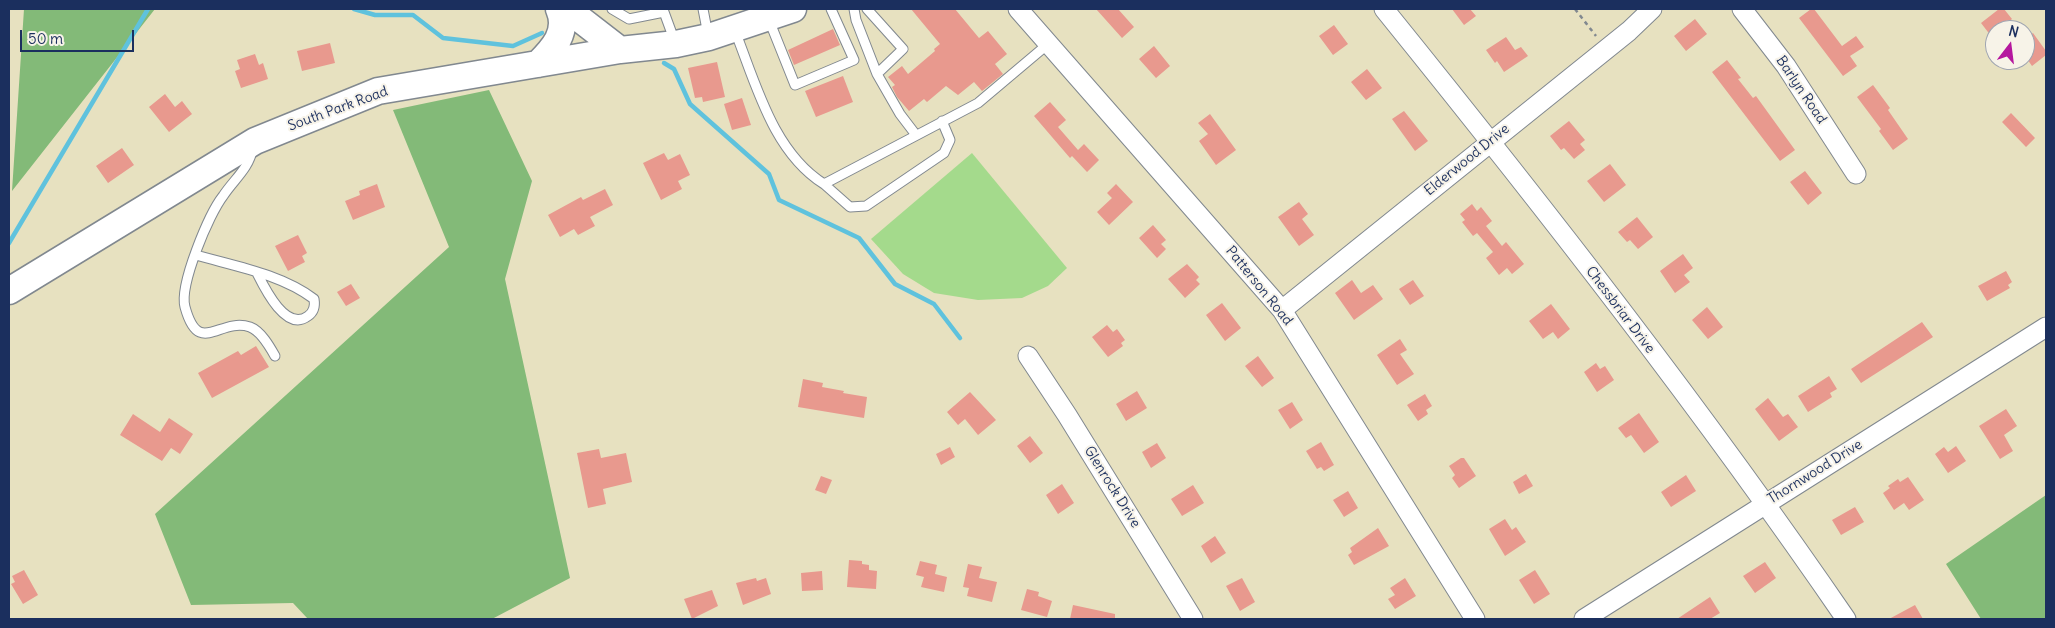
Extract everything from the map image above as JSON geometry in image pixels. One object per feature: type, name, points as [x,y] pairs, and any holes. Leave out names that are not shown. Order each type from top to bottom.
[{"type":"main road","points":[[538,64],[556,46],[562,30],[562,17],[559,9]]},
{"type":"main road","points":[[568,9],[620,50]]},
{"type":"main road","name":"South Park Road","points":[[9,291],[255,140],[378,92],[620,50],[676,44],[709,37],[793,9]]},
{"type":"street","name":"Patterson Road","points":[[1018,9],[1282,310],[1474,619]]},
{"type":"street","name":"Chessbriar Drive","points":[[1384,9],[1490,141],[1766,503],[1846,619]]},
{"type":"street","name":"Elderwood Drive","points":[[1282,310],[1606,49],[1652,9]]},
{"type":"street","name":"Barlyn Road","points":[[1742,9],[1786,66],[1856,174]]},
{"type":"street","name":"Thornwood Drive","points":[[1584,619],[2046,326]]},
{"type":"street","name":"Glenrock Drive","points":[[1028,356],[1067,415],[1193,619]]},
{"type":"lane","points":[[613,9],[628,19],[664,12],[676,44]]},
{"type":"lane","points":[[703,9],[709,37]]},
{"type":"lane","points":[[768,18],[795,85],[854,60],[830,9]]},
{"type":"lane","points":[[854,9],[856,20],[877,74],[900,114],[916,136]]},
{"type":"lane","points":[[867,9],[904,49],[877,74]]},
{"type":"lane","points":[[734,29],[772,122],[796,162],[850,207],[866,206],[944,153],[950,140],[942,121]]},
{"type":"lane","points":[[824,184],[978,103],[1048,44]]},
{"type":"lane","points":[[255,140],[250,163],[222,196],[204,230],[186,286],[183,302],[189,323],[194,330],[206,335],[218,332],[232,324],[252,328],[267,343],[275,356]]},
{"type":"lane","points":[[196,255],[257,273],[306,293],[314,298],[312,311],[307,317],[300,319],[284,314],[272,301],[257,273]]},
{"type":"path","points":[[1575,9],[1606,49]]},
{"type":"green space","points":[[24,9],[155,9],[12,191]]},
{"type":"green space","points":[[489,90],[532,181],[505,279],[570,578],[492,619],[308,619],[293,603],[191,605],[155,514],[449,247],[393,110]]},
{"type":"green space","points":[[972,153],[1067,268],[1048,286],[1022,298],[978,300],[934,293],[903,274],[871,239]]},
{"type":"green space","points":[[2046,495],[2046,619],[1981,619],[1946,564]]},
{"type":"building","points":[[911,9],[955,9],[979,38],[988,31],[1007,54],[995,64],[1003,74],[982,91],[974,82],[958,95],[946,86],[927,102],[924,99],[909,111],[897,97],[892,87],[895,85],[888,77],[902,66],[908,74],[935,51],[934,49],[940,44]]},
{"type":"building","points":[[1096,9],[1118,9],[1134,27],[1122,38]]},
{"type":"building","points":[[1452,9],[1470,9],[1476,16],[1464,25]]},
{"type":"building","points":[[1811,9],[1814,9],[1842,46],[1856,36],[1864,47],[1850,56],[1857,66],[1843,76],[1799,18]]},
{"type":"building","points":[[1999,9],[2004,9],[2012,19],[1985,20],[1985,28],[1981,23]]},
{"type":"building","points":[[1695,19],[1707,34],[1686,51],[1674,36]]},
{"type":"building","points":[[1334,25],[1348,44],[1333,55],[1319,36]]},
{"type":"building","points":[[833,29],[840,45],[794,65],[788,50]]},
{"type":"building","points":[[2035,36],[2046,51],[2046,55],[2035,64]]},
{"type":"building","points":[[1506,37],[1515,50],[1521,47],[1528,56],[1504,72],[1497,61],[1495,63],[1486,50]]},
{"type":"building","points":[[330,43],[335,63],[302,71],[297,51]]},
{"type":"building","points":[[1154,46],[1170,66],[1156,78],[1139,59]]},
{"type":"building","points":[[255,54],[259,65],[263,63],[268,79],[241,88],[235,71],[240,69],[237,60]]},
{"type":"building","points":[[1727,60],[1741,78],[1738,79],[1753,98],[1756,96],[1795,150],[1780,161],[1712,72]]},
{"type":"building","points":[[717,62],[725,97],[703,102],[702,97],[695,98],[688,68]]},
{"type":"building","points":[[1367,69],[1382,88],[1366,100],[1351,82]]},
{"type":"building","points":[[843,76],[853,102],[816,117],[805,91]]},
{"type":"building","points":[[1873,85],[1890,108],[1888,110],[1908,139],[1893,150],[1879,131],[1881,129],[1857,97]]},
{"type":"building","points":[[165,94],[175,107],[182,101],[192,114],[169,132],[149,107]]},
{"type":"building","points":[[742,98],[751,125],[732,130],[724,104]]},
{"type":"building","points":[[1050,102],[1066,120],[1058,127],[1078,150],[1084,144],[1099,160],[1087,172],[1072,156],[1070,158],[1034,116]]},
{"type":"building","points":[[1404,111],[1428,141],[1415,151],[1392,119]]},
{"type":"building","points":[[2011,113],[2035,138],[2026,147],[2002,122]]},
{"type":"building","points":[[1210,114],[1236,150],[1216,165],[1199,141],[1208,134],[1198,123]]},
{"type":"building","points":[[1569,121],[1585,140],[1580,144],[1585,150],[1574,159],[1564,148],[1561,150],[1550,136]]},
{"type":"building","points":[[122,148],[134,165],[108,183],[96,166]]},
{"type":"building","points":[[664,153],[668,160],[680,154],[690,175],[678,181],[682,189],[661,200],[643,163]]},
{"type":"building","points":[[1610,164],[1626,185],[1604,202],[1587,181]]},
{"type":"building","points":[[1805,171],[1822,193],[1808,205],[1790,182]]},
{"type":"building","points":[[377,184],[385,207],[353,220],[345,201],[360,195],[359,191]]},
{"type":"building","points":[[1116,184],[1133,202],[1109,225],[1097,212],[1112,198],[1107,193]]},
{"type":"building","points":[[605,189],[613,205],[590,217],[595,226],[578,235],[574,229],[560,237],[548,215],[581,197],[583,200]]},
{"type":"building","points":[[1299,202],[1308,214],[1302,219],[1314,235],[1299,246],[1278,217]]},
{"type":"building","points":[[1472,204],[1477,211],[1481,207],[1492,221],[1486,226],[1502,246],[1506,242],[1524,264],[1512,274],[1507,268],[1499,275],[1486,258],[1493,252],[1477,233],[1473,236],[1462,222],[1465,220],[1460,214]]},
{"type":"building","points":[[1637,217],[1653,237],[1638,249],[1630,240],[1627,242],[1618,232]]},
{"type":"building","points":[[1153,225],[1166,240],[1161,244],[1166,249],[1157,258],[1139,238]]},
{"type":"building","points":[[298,235],[307,253],[302,256],[305,262],[288,271],[275,246]]},
{"type":"building","points":[[1683,254],[1693,268],[1684,275],[1690,282],[1675,293],[1660,271]]},
{"type":"building","points":[[1187,264],[1199,277],[1196,280],[1200,284],[1185,298],[1168,279]]},
{"type":"building","points":[[2006,271],[2012,282],[2008,285],[2010,288],[1987,301],[1978,286]]},
{"type":"building","points":[[1352,280],[1361,293],[1373,285],[1383,299],[1354,320],[1335,293]]},
{"type":"building","points":[[1413,280],[1424,296],[1410,305],[1399,289]]},
{"type":"building","points":[[351,284],[360,298],[346,306],[337,292]]},
{"type":"building","points":[[1222,303],[1241,328],[1225,341],[1206,315]]},
{"type":"building","points":[[1551,304],[1570,329],[1558,339],[1553,332],[1543,339],[1529,321]]},
{"type":"building","points":[[1707,307],[1723,327],[1708,339],[1692,320]]},
{"type":"building","points":[[1922,322],[1933,337],[1861,383],[1851,369]]},
{"type":"building","points":[[1107,325],[1113,332],[1117,329],[1125,340],[1121,343],[1123,346],[1108,357],[1092,337]]},
{"type":"building","points":[[1400,339],[1407,350],[1400,354],[1414,374],[1397,385],[1377,355]]},
{"type":"building","points":[[256,346],[269,367],[212,398],[198,373],[238,351],[241,355]]},
{"type":"building","points":[[1258,356],[1274,378],[1262,387],[1245,366]]},
{"type":"building","points":[[1596,363],[1600,369],[1605,366],[1614,380],[1597,392],[1584,372]]},
{"type":"building","points":[[1829,376],[1837,389],[1830,393],[1832,397],[1808,412],[1798,396]]},
{"type":"building","points":[[803,379],[823,383],[822,387],[844,391],[843,393],[867,397],[864,418],[798,407]]},
{"type":"building","points":[[1137,391],[1147,408],[1126,421],[1116,404]]},
{"type":"building","points":[[970,392],[996,420],[978,435],[965,419],[958,425],[947,412]]},
{"type":"building","points":[[1425,394],[1432,406],[1426,410],[1428,414],[1418,421],[1407,405]]},
{"type":"building","points":[[1768,398],[1783,417],[1788,414],[1798,427],[1779,441],[1755,409]]},
{"type":"building","points":[[1292,402],[1303,420],[1290,429],[1278,410]]},
{"type":"building","points":[[2006,409],[2017,426],[2004,435],[2013,451],[2000,459],[1979,426]]},
{"type":"building","points":[[1639,413],[1659,442],[1644,453],[1631,435],[1626,438],[1618,428]]},
{"type":"building","points":[[133,414],[160,432],[169,418],[193,434],[180,454],[171,448],[162,461],[120,435]]},
{"type":"building","points":[[1030,436],[1043,453],[1030,463],[1017,446]]},
{"type":"building","points":[[1321,442],[1334,465],[1324,471],[1321,467],[1317,469],[1306,451]]},
{"type":"building","points":[[1157,443],[1166,458],[1151,468],[1142,452]]},
{"type":"building","points":[[1956,446],[1966,461],[1948,473],[1935,454],[1944,447],[1948,452]]},
{"type":"building","points":[[950,447],[955,457],[941,465],[936,454]]},
{"type":"building","points":[[599,449],[601,458],[626,453],[632,482],[603,489],[606,504],[588,508],[577,453]]},
{"type":"building","points":[[1464,458],[1476,476],[1459,488],[1452,478],[1455,475],[1449,466]]},
{"type":"building","points":[[1526,474],[1533,486],[1519,494],[1513,482]]},
{"type":"building","points":[[1686,475],[1696,491],[1671,507],[1661,492]]},
{"type":"building","points":[[821,476],[832,480],[826,494],[815,490]]},
{"type":"building","points":[[1908,477],[1924,500],[1909,510],[1904,503],[1894,510],[1883,493],[1890,488],[1888,486],[1898,479],[1900,482]]},
{"type":"building","points":[[1062,484],[1074,503],[1058,514],[1046,495]]},
{"type":"building","points":[[1193,485],[1204,503],[1182,516],[1171,499]]},
{"type":"building","points":[[1348,491],[1358,508],[1344,517],[1333,500]]},
{"type":"building","points":[[1855,507],[1864,522],[1841,535],[1832,520]]},
{"type":"building","points":[[1505,519],[1512,530],[1516,527],[1526,542],[1505,556],[1489,529]]},
{"type":"building","points":[[1378,528],[1389,546],[1354,565],[1348,555],[1352,552],[1350,548]]},
{"type":"building","points":[[1215,536],[1226,553],[1211,563],[1201,546]]},
{"type":"building","points":[[849,560],[862,561],[862,564],[869,565],[869,570],[877,571],[876,589],[847,587]]},
{"type":"building","points":[[920,561],[937,565],[935,574],[947,577],[944,592],[921,587],[924,577],[916,575]]},
{"type":"building","points":[[1765,562],[1776,578],[1755,593],[1743,576]]},
{"type":"building","points":[[968,564],[982,567],[979,578],[997,582],[992,602],[967,596],[969,588],[963,587]]},
{"type":"building","points":[[24,570],[38,595],[23,604],[11,584],[15,582],[12,576]]},
{"type":"building","points":[[1535,570],[1550,594],[1534,604],[1519,580]]},
{"type":"building","points":[[822,571],[823,590],[802,591],[801,573]]},
{"type":"building","points":[[756,578],[757,581],[766,578],[771,594],[743,605],[736,583]]},
{"type":"building","points":[[1242,578],[1255,602],[1240,611],[1226,586]]},
{"type":"building","points":[[1405,578],[1416,596],[1395,609],[1388,599],[1395,595],[1390,588]]},
{"type":"building","points":[[1027,589],[1039,592],[1038,596],[1052,601],[1047,617],[1021,610]]},
{"type":"building","points":[[712,590],[718,606],[692,619],[684,599]]},
{"type":"building","points":[[1710,597],[1720,613],[1710,619],[1677,619]]},
{"type":"building","points":[[1073,605],[1115,614],[1115,619],[1070,619]]},
{"type":"building","points":[[1915,605],[1923,619],[1889,619]]},
{"type":"waterway","points":[[9,243],[148,9]]},
{"type":"waterway","points":[[354,9],[375,15],[413,15],[443,38],[513,46],[542,33]]},
{"type":"waterway","points":[[664,63],[674,69],[690,104],[769,174],[779,200],[859,238],[895,284],[934,304],[960,338]]}]
